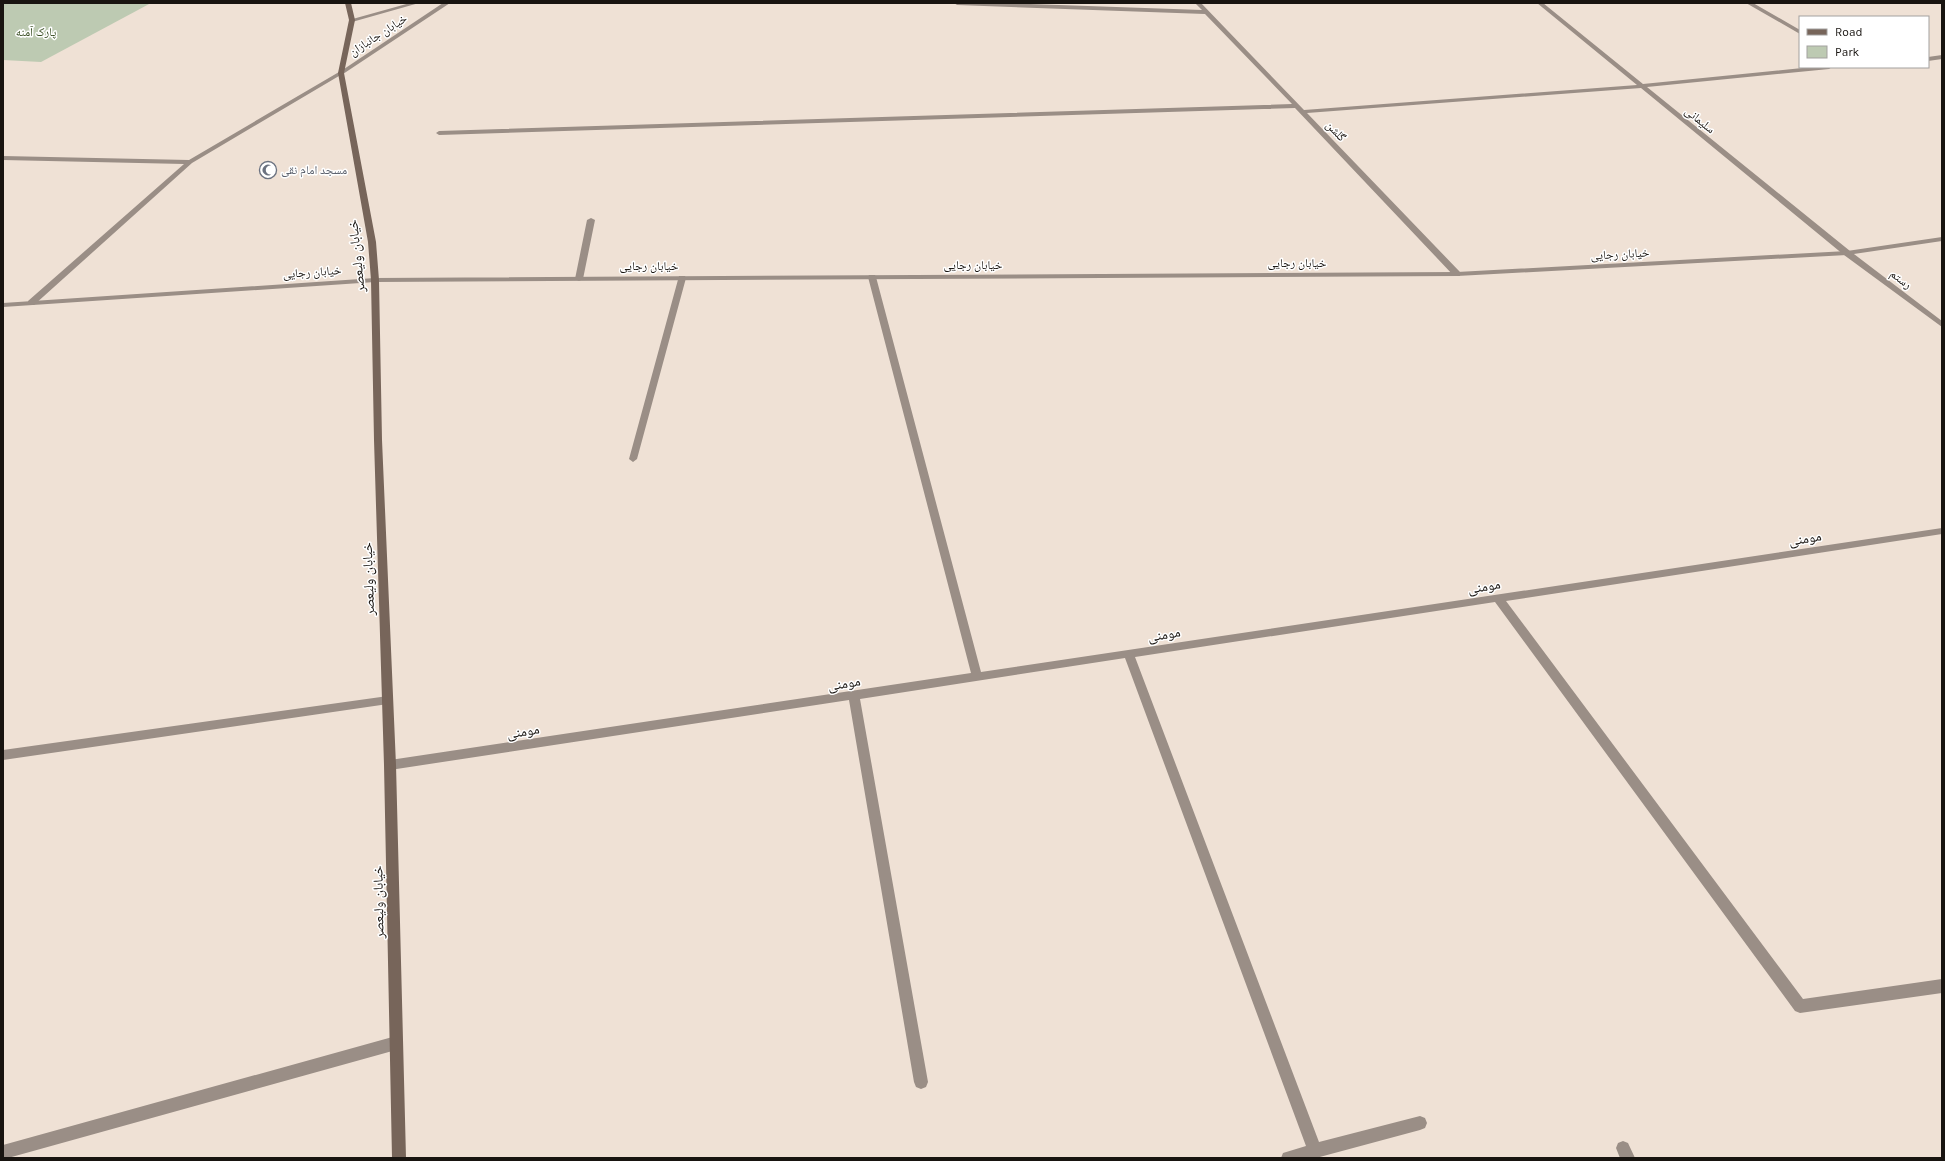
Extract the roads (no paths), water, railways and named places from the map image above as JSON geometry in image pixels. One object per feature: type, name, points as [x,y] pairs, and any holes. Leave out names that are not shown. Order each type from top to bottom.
[{"type":"main road","name":"خیابان ولیعصر","points":[[348,3],[352,20],[340,73],[372,242],[375,280],[378,440],[390,765],[399,1158]]},
{"type":"street","points":[[352,20],[416,3]]},
{"type":"street","name":"خیابان جانبازان","points":[[31,303],[190,162],[340,73],[447,3]]},
{"type":"street","points":[[957,3],[1207,12]]},
{"type":"street","name":"گلشن","points":[[1198,3],[1457,274]]},
{"type":"street","name":"سلیمانی","points":[[1540,3],[1846,253]]},
{"type":"street","points":[[1749,3],[1799,31]]},
{"type":"street","points":[[1929,58],[1942,57]]},
{"type":"street","points":[[439,133],[1299,109],[1641,86],[1819,68]]},
{"type":"street","points":[[3,158],[190,162]]},
{"type":"street","points":[[579,279],[591,220]]},
{"type":"street","name":"خیابان رجایی","points":[[3,305],[375,280],[1457,274],[1846,253],[1942,239]]},
{"type":"street","name":"رستم","points":[[1846,253],[1942,325]]},
{"type":"street","points":[[872,277],[977,677]]},
{"type":"street","points":[[633,459],[682,278]]},
{"type":"street","name":"مومنی","points":[[390,765],[1942,531]]},
{"type":"street","points":[[1498,598],[1800,1006],[1942,986]]},
{"type":"street","points":[[1129,654],[1315,1150]]},
{"type":"street","points":[[854,695],[921,1082]]},
{"type":"street","points":[[3,755],[388,700]]},
{"type":"street","points":[[3,1152],[396,1043]]},
{"type":"street","points":[[1288,1158],[1420,1123]]},
{"type":"place","name":"مسجد امام نقی","points":[[268,170]]},
{"type":"park label","name":"پارک آمنه","points":[[36,32]]}]
